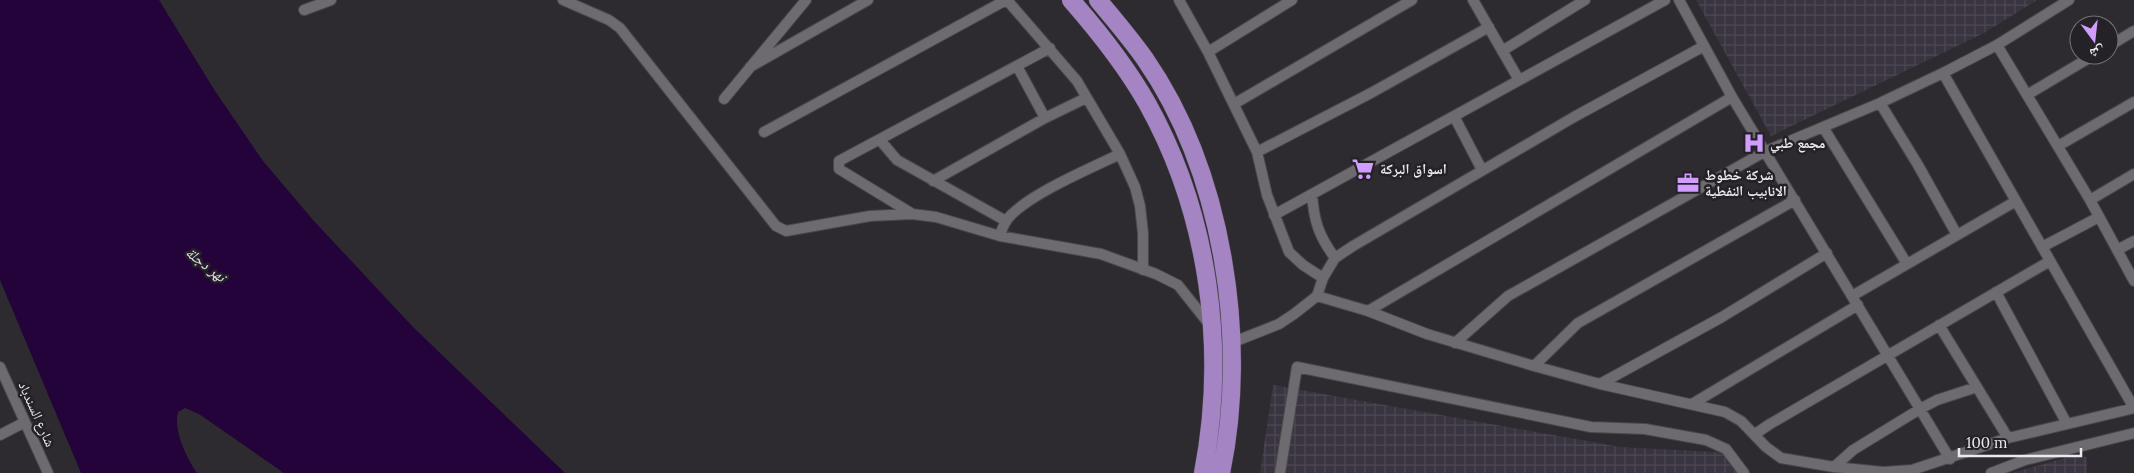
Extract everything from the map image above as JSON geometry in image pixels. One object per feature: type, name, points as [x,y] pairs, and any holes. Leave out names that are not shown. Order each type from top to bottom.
[{"type":"highway","points":[[1071,0],[1126,68],[1167,142],[1184,187],[1197,234],[1213,328],[1223,367],[1230,414],[1221,473]]},
{"type":"highway","points":[[1098,0],[1150,67],[1178,120],[1196,161],[1211,206],[1222,255],[1229,304],[1231,343],[1211,413],[1203,473]]},
{"type":"street","points":[[304,10],[331,0]]},
{"type":"street","points":[[563,0],[609,20],[620,28],[776,226],[786,231],[870,216],[912,214],[936,217],[1000,236],[1101,254],[1178,285],[1213,328]]},
{"type":"street","points":[[724,99],[806,0]]},
{"type":"street","points":[[750,67],[868,0]]},
{"type":"street","points":[[764,132],[1006,0],[1050,48],[1077,82],[1120,154],[1135,187],[1140,206],[1143,233],[1143,270]]},
{"type":"street","points":[[1179,0],[1208,52],[1257,152],[1274,215],[1289,252],[1303,265],[1323,278]]},
{"type":"street","points":[[1208,52],[1292,0]]},
{"type":"street","points":[[1234,104],[1412,0]]},
{"type":"street","points":[[1473,0],[1519,80]]},
{"type":"street","points":[[1502,51],[1585,0]]},
{"type":"street","points":[[1274,215],[1665,0]]},
{"type":"street","points":[[1679,0],[1732,97],[1950,459]]},
{"type":"street","points":[[1455,342],[1508,296],[1766,151],[1880,103],[1943,73],[1997,45],[2069,0]]},
{"type":"street","points":[[1257,152],[1371,93],[1489,27]]},
{"type":"street","points":[[2119,40],[2134,31]]},
{"type":"street","points":[[1997,45],[2090,200],[2134,281]]},
{"type":"street","points":[[1231,343],[1279,324],[1317,296],[1323,278],[1335,258],[1636,81],[1704,46]]},
{"type":"street","points":[[912,214],[839,169],[839,161],[1050,48]]},
{"type":"street","points":[[2027,95],[2077,65]]},
{"type":"street","points":[[1017,66],[1045,118]]},
{"type":"street","points":[[1317,296],[1368,311],[1427,334],[1534,366],[1600,384],[1726,412],[1741,421],[1766,447],[1781,458],[1834,467],[1883,472],[1912,470],[1950,459],[2008,438],[2134,408],[1943,73]]},
{"type":"street","points":[[1368,311],[1732,97]]},
{"type":"street","points":[[934,181],[1045,118],[1086,98]]},
{"type":"street","points":[[2058,146],[2134,102]]},
{"type":"street","points":[[1880,103],[1918,165],[1957,235]]},
{"type":"street","points":[[1454,116],[1482,170]]},
{"type":"street","points":[[1823,127],[1907,264]]},
{"type":"street","points":[[880,140],[897,160],[1006,221]]},
{"type":"street","points":[[1000,236],[1011,214],[1048,190],[1120,154]]},
{"type":"street","points":[[2090,200],[2134,174]]},
{"type":"street","points":[[1312,194],[1316,226],[1323,242],[1335,258]]},
{"type":"street","points":[[1534,366],[1578,323],[1795,200]]},
{"type":"street","points":[[1852,296],[2016,201]]},
{"type":"street","points":[[2042,247],[2099,217]]},
{"type":"street","points":[[2117,250],[2134,241]]},
{"type":"street","points":[[1600,384],[1722,317],[1827,253]]},
{"type":"street","points":[[1755,434],[2050,261]]},
{"type":"street","points":[[1996,292],[2067,424]]},
{"type":"street","points":[[1692,404],[1858,305]]},
{"type":"street","points":[[1939,325],[2008,438]]},
{"type":"street","name":"شارع السندباد","points":[[0,367],[48,473]]},
{"type":"street","points":[[1280,473],[1297,367],[1591,426],[1645,429],[1706,440],[1726,449],[1744,473]]},
{"type":"street","points":[[1834,467],[1853,450],[1920,409],[1937,400],[1977,387]]},
{"type":"street","points":[[0,435],[25,422]]},
{"type":"street","points":[[1992,473],[2025,460],[2134,433]]},
{"type":"shaded area","points":[[1696,0],[2037,0],[1984,33],[1771,136]]},
{"type":"shaded area","points":[[1273,385],[1620,447],[1734,453],[1739,473],[1260,473]]},
{"type":"shaded area","points":[[2072,456],[2087,457],[2087,473],[2012,473]]},
{"type":"water","name":"نهر دجلة","points":[[0,0],[159,0],[215,91],[263,161],[313,220],[413,327],[565,473],[284,473],[199,414],[185,408],[178,412],[177,427],[185,452],[197,473],[81,473],[0,280]]},
{"type":"place","name":"مجمع طبي","points":[[1754,143]]},
{"type":"place","name":"اسواق البركة","points":[[1363,169]]},
{"type":"place","name":"شركة خطوط الانابيب النفطية","points":[[1688,183]]}]
